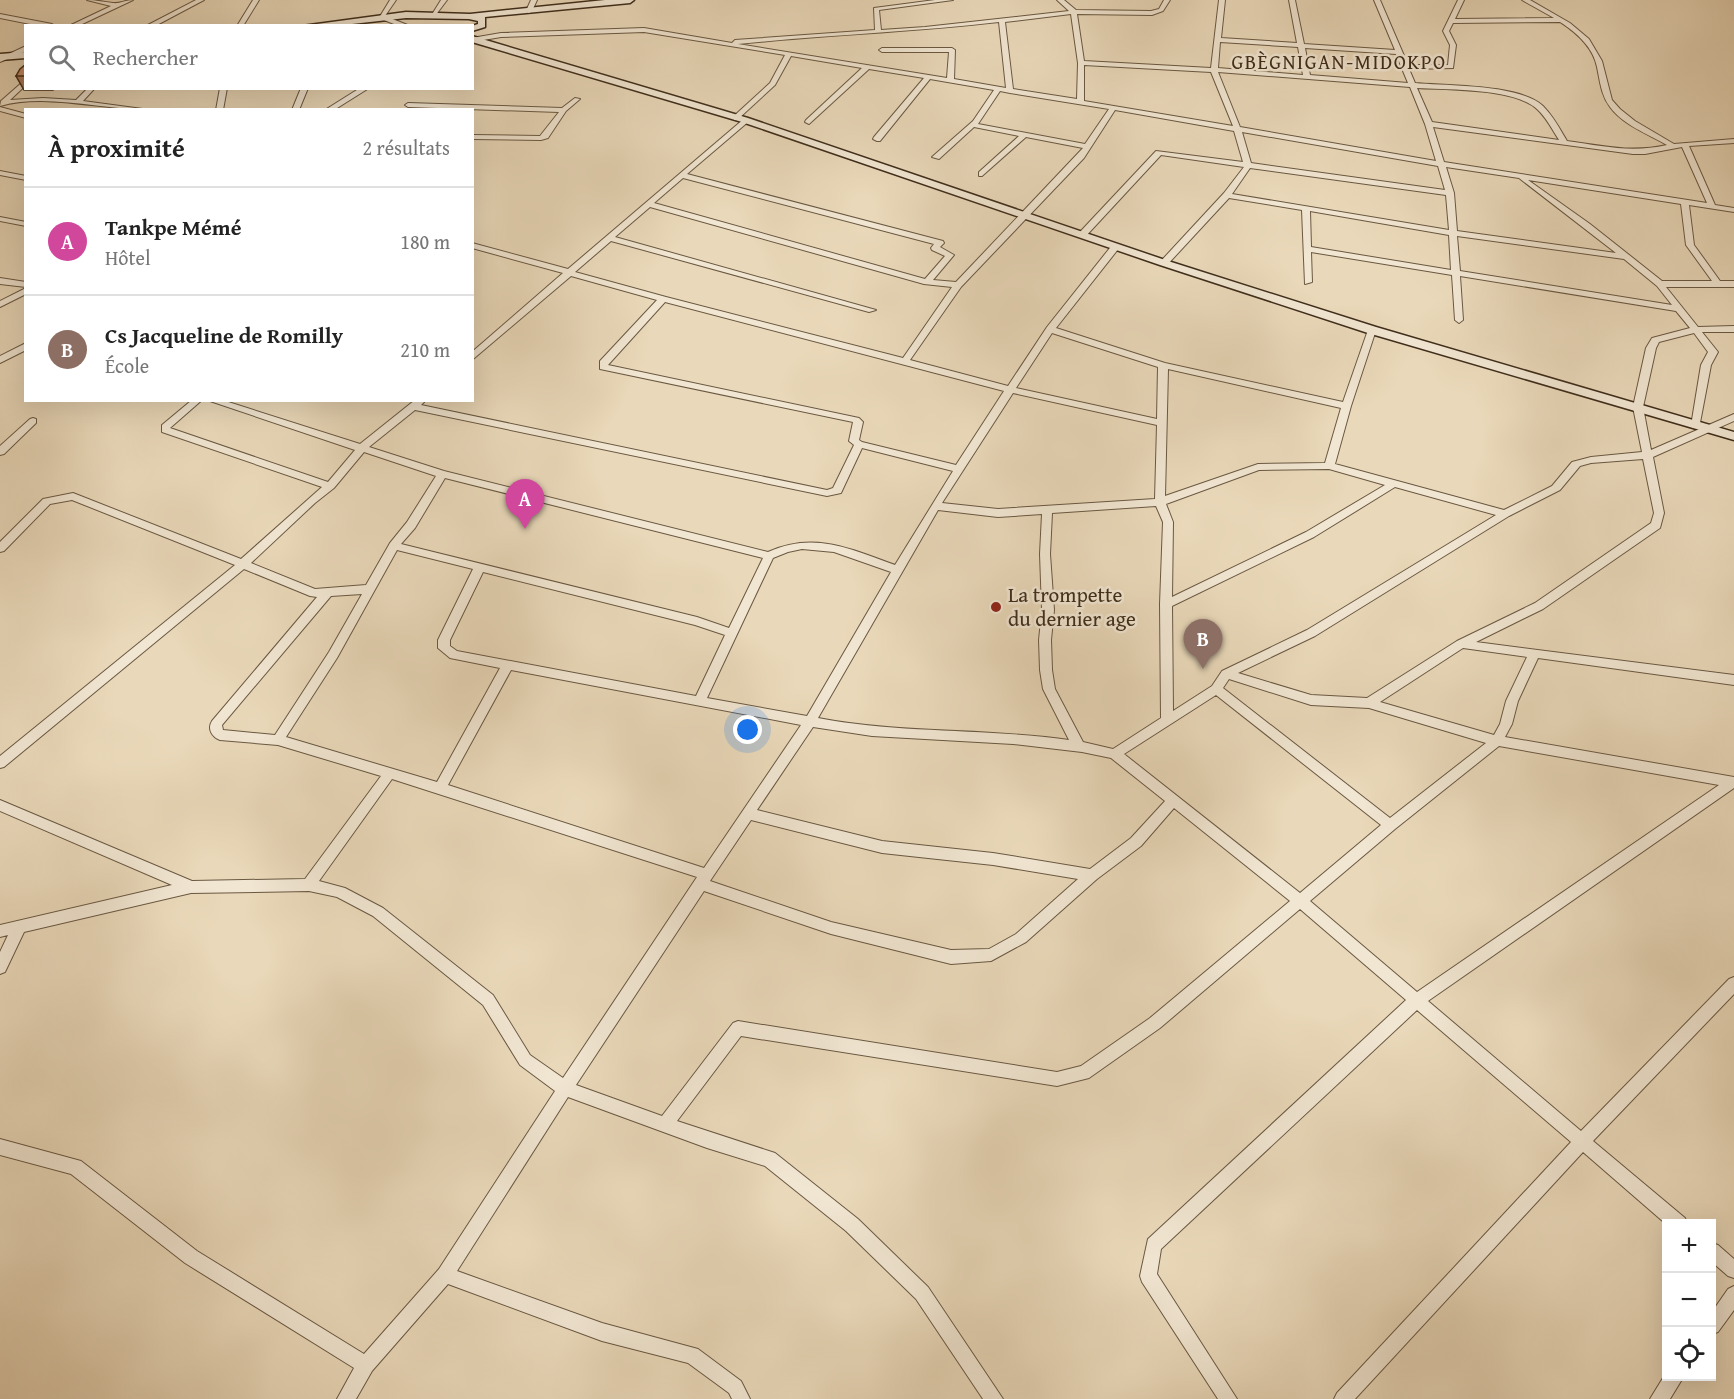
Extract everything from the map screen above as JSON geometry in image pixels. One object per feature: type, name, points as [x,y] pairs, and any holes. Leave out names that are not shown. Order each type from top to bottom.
[{"type":"street","points":[[90,0],[117,6]]},
{"type":"street","points":[[76,24],[130,0]]},
{"type":"street","points":[[152,24],[201,0]]},
{"type":"street","points":[[241,24],[256,0]]},
{"type":"street","points":[[381,16],[393,0]]},
{"type":"street","points":[[433,15],[444,0]]},
{"type":"street","points":[[529,11],[534,0]]},
{"type":"street","points":[[321,24],[381,16],[469,16],[630,0]]},
{"type":"street","points":[[878,32],[876,9],[950,0]]},
{"type":"street","points":[[1060,0],[1074,12],[1082,63],[1080,102]]},
{"type":"street","points":[[722,44],[786,37],[878,32],[1074,12],[1152,13],[1161,10],[1167,0]]},
{"type":"street","points":[[1222,0],[1214,70],[1237,128],[1248,166]]},
{"type":"street","points":[[1292,0],[1307,77]]},
{"type":"street","points":[[1377,0],[1429,124],[1450,193],[1459,320]]},
{"type":"street","points":[[1406,67],[1451,67],[1453,45],[1446,32],[1461,0]]},
{"type":"street","points":[[1525,0],[1562,20],[1588,42],[1595,53],[1611,104],[1625,116],[1673,146]]},
{"type":"street","points":[[0,16],[42,24]]},
{"type":"street","points":[[381,16],[402,24]]},
{"type":"street","points":[[450,24],[453,20],[469,16],[483,21],[474,36]]},
{"type":"street","points":[[1002,20],[1010,91]]},
{"type":"street","points":[[1452,21],[1562,20]]},
{"type":"street","points":[[474,37],[628,30],[1734,210]]},
{"type":"street","points":[[474,37],[741,119],[1164,263],[1372,330],[1734,436]]},
{"type":"street","points":[[1219,40],[1400,52]]},
{"type":"street","points":[[3,58],[24,49]]},
{"type":"street","points":[[882,50],[952,50],[950,81]]},
{"type":"street","points":[[3,58],[24,55]]},
{"type":"street","points":[[474,355],[682,175],[741,119],[773,84],[788,55]]},
{"type":"street","points":[[1082,63],[1485,89],[1529,98],[1542,108],[1564,142]]},
{"type":"street","points":[[809,122],[866,68]]},
{"type":"street","points":[[877,139],[928,78]]},
{"type":"street","points":[[1,105],[24,83]]},
{"type":"street","points":[[936,157],[973,125],[998,89]]},
{"type":"street","points":[[78,102],[90,90]]},
{"type":"street","points":[[219,108],[224,90]]},
{"type":"street","points":[[296,108],[304,90]]},
{"type":"street","points":[[331,108],[363,90]]},
{"type":"street","points":[[474,137],[541,138],[545,136],[564,110],[577,99]]},
{"type":"street","points":[[1,105],[42,100],[130,108]]},
{"type":"street","points":[[1,105],[24,115]]},
{"type":"street","points":[[408,105],[564,110]]},
{"type":"street","points":[[905,361],[958,285],[1082,156],[1113,108]]},
{"type":"street","points":[[1429,124],[1633,152],[1684,144],[1734,141]]},
{"type":"street","points":[[973,125],[1088,147]]},
{"type":"street","points":[[982,174],[1024,135]]},
{"type":"street","points":[[1684,144],[1712,206]]},
{"type":"street","points":[[1082,235],[1159,153],[1450,193]]},
{"type":"street","points":[[1164,263],[1227,195],[1248,166]]},
{"type":"street","points":[[0,173],[24,178]]},
{"type":"street","points":[[682,175],[940,243],[935,248],[950,255],[927,282]]},
{"type":"street","points":[[1519,176],[1660,284],[1713,352],[1706,365],[1702,427]]},
{"type":"street","points":[[1227,195],[1453,233],[1626,257]]},
{"type":"street","points":[[1685,201],[1690,245],[1718,284]]},
{"type":"street","points":[[648,204],[927,282],[958,285]]},
{"type":"street","points":[[1306,209],[1308,282]]},
{"type":"street","points":[[0,219],[24,224]]},
{"type":"street","points":[[609,238],[872,310]]},
{"type":"street","points":[[346,1399],[366,1365],[445,1275],[622,1001],[750,814],[811,720],[958,469],[1050,329],[1116,246]]},
{"type":"street","points":[[474,247],[663,299],[1010,390],[1161,423]]},
{"type":"street","points":[[1307,249],[1681,309]]},
{"type":"street","points":[[0,281],[24,287]]},
{"type":"street","points":[[1660,284],[1734,284]]},
{"type":"street","points":[[0,304],[24,288]]},
{"type":"street","points":[[663,299],[603,363],[603,367],[856,420],[858,422],[853,436],[854,441],[859,444],[958,469]]},
{"type":"street","points":[[1050,329],[1163,364],[1346,406]]},
{"type":"street","points":[[1369,703],[1461,644],[1539,606],[1656,525],[1659,513],[1638,407],[1655,340],[1695,329],[1734,329]]},
{"type":"street","points":[[1329,466],[1346,406],[1372,330]]},
{"type":"street","points":[[0,360],[24,347]]},
{"type":"street","points":[[1163,364],[1160,502],[1168,522],[1167,721]]},
{"type":"street","points":[[196,402],[165,427],[165,430],[330,486]]},
{"type":"street","points":[[217,402],[442,474],[769,556]]},
{"type":"street","points":[[0,763],[242,565],[330,486],[361,449],[419,404],[827,493],[837,491],[859,444]]},
{"type":"street","points":[[1115,754],[1216,689],[1226,674],[1311,633],[1505,514],[1556,488],[1576,464],[1591,460],[1648,456],[1702,427],[1734,417]]},
{"type":"street","points":[[0,452],[33,421]]},
{"type":"street","points":[[935,506],[998,513],[1160,502],[1258,467],[1329,466],[1505,514]]},
{"type":"street","points":[[278,740],[333,655],[394,546],[411,525],[442,474]]},
{"type":"street","points":[[1166,604],[1289,546],[1355,511],[1392,485]]},
{"type":"street","points":[[0,548],[47,501],[73,496],[314,592],[371,589]]},
{"type":"street","points":[[1047,510],[1044,554],[1048,610],[1045,640],[1046,670],[1049,689],[1078,745]]},
{"type":"street","points":[[700,700],[769,556],[782,548],[799,544],[824,544],[900,571]]},
{"type":"street","points":[[394,546],[697,621],[731,633]]},
{"type":"street","points":[[479,568],[444,640],[444,648],[454,655],[877,732],[1078,745],[1115,754],[1299,900],[1673,1219]]},
{"type":"street","points":[[327,593],[216,724],[216,730],[220,735],[278,740],[440,788],[705,880],[831,928],[951,957],[991,955],[1021,938],[1092,875],[1136,842],[1173,801]]},
{"type":"street","points":[[1461,644],[1734,680]]},
{"type":"street","points":[[665,1125],[738,1028],[1057,1079],[1084,1073],[1155,1023],[1299,900],[1497,741],[1506,724],[1512,701],[1534,655]]},
{"type":"street","points":[[440,788],[508,665]]},
{"type":"street","points":[[1226,674],[1311,700],[1369,703],[1497,741],[1734,782]]},
{"type":"street","points":[[1216,689],[1390,825]]},
{"type":"street","points":[[309,885],[389,774]]},
{"type":"street","points":[[1228,1399],[1148,1276],[1154,1245],[1417,1000],[1734,782]]},
{"type":"street","points":[[0,805],[191,886]]},
{"type":"street","points":[[750,814],[882,847],[993,859],[1092,875]]},
{"type":"street","points":[[0,931],[191,886],[309,885],[340,892],[378,912],[488,1000],[525,1060],[566,1089],[769,1159],[852,1225],[922,1293],[994,1399]]},
{"type":"street","points":[[0,967],[20,927]]},
{"type":"street","points":[[1343,1399],[1582,1141],[1734,984]]},
{"type":"street","points":[[0,1147],[75,1167],[191,1257],[366,1365]]},
{"type":"street","points":[[1716,1254],[1734,1270]]},
{"type":"street","points":[[445,1275],[602,1332],[692,1355],[735,1387],[741,1399]]},
{"type":"street","points":[[1716,1320],[1734,1295]]},
{"type":"street","points":[[1659,1399],[1672,1381]]},
{"type":"building","points":[[24,66],[24,76],[16,76]]},
{"type":"place","name":"Tankpe Mémé","points":[[525,529]]},
{"type":"place","name":"La trompette du dernier age","points":[[996,607]]},
{"type":"place","name":"Cs Jacqueline de Romilly","points":[[1203,669]]},
{"type":"district","name":"GBÈGNIGAN-MIDOKPO","points":[[1339,62]]}]
